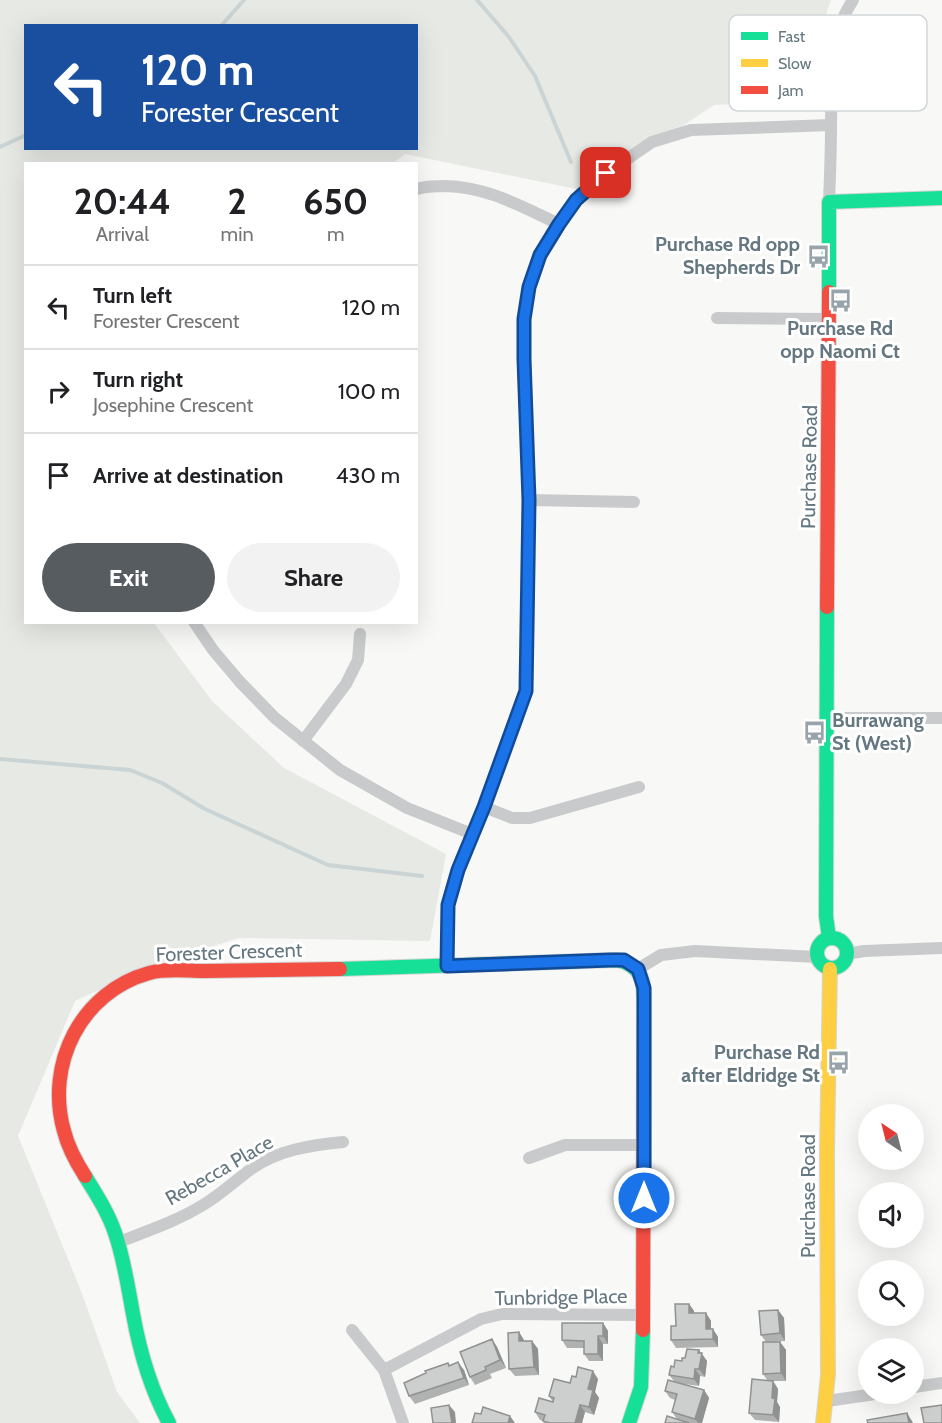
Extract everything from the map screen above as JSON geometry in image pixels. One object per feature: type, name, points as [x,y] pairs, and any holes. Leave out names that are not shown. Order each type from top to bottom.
[{"type":"street","name":"Purchase Road","points":[[844,15],[853,0]]},
{"type":"street","name":"Purchase Road","points":[[829,938],[826,916],[831,111]]},
{"type":"street","points":[[447,966],[448,905],[458,870],[484,807],[526,691],[529,500],[524,319],[529,287],[540,255],[576,200],[595,181],[652,142],[691,130],[831,125]]},
{"type":"street","points":[[418,189],[424,186],[462,186],[493,193],[559,224]]},
{"type":"street","points":[[829,202],[942,198]]},
{"type":"street","points":[[717,318],[830,319]]},
{"type":"street","points":[[529,500],[634,502]]},
{"type":"street","points":[[195,624],[213,650],[274,718],[340,770],[397,802],[472,834]]},
{"type":"street","points":[[303,741],[346,684],[358,660],[360,634]]},
{"type":"street","points":[[827,718],[942,718]]},
{"type":"street","points":[[484,807],[512,818],[530,818],[639,787]]},
{"type":"street","points":[[829,938],[842,942],[847,954],[840,967],[830,969],[822,965],[817,957],[818,947],[829,938]]},
{"type":"street","points":[[847,954],[864,951],[942,948]]},
{"type":"street","points":[[629,1423],[640,1387],[644,1315],[644,988],[638,969],[661,955],[694,951],[817,957]]},
{"type":"street","name":"Forester Crescent","points":[[170,1423],[150,1386],[142,1359],[119,1242],[110,1217],[70,1148],[60,1122],[58,1090],[64,1056],[74,1032],[92,1005],[124,983],[151,972],[610,960],[624,960],[638,969]]},
{"type":"street","name":"Purchase Road","points":[[823,1423],[827,1401],[827,1093],[830,969]]},
{"type":"street","name":"Rebecca Place","points":[[119,1242],[189,1213],[253,1168],[281,1154],[313,1145],[343,1142]]},
{"type":"street","points":[[530,1158],[565,1145],[644,1145]]},
{"type":"street","name":"Tunbridge Place","points":[[384,1370],[481,1320],[502,1314],[644,1315]]},
{"type":"street","points":[[352,1330],[384,1370],[403,1423]]},
{"type":"street","points":[[924,1386],[942,1383]]},
{"type":"street","points":[[827,1401],[858,1396]]},
{"type":"shaded area","points":[[0,0],[831,0],[826,15],[729,15],[729,104],[714,105],[586,191],[405,154],[395,162],[24,162],[24,624],[155,624],[212,701],[284,768],[446,854],[430,941],[239,938],[153,965],[75,1001],[18,1136],[81,1291],[117,1392],[140,1423],[0,1423]]},
{"type":"building","points":[[675,1304],[689,1304],[689,1313],[706,1313],[706,1329],[713,1329],[713,1339],[671,1340],[671,1326],[676,1326]]},
{"type":"building","points":[[778,1310],[780,1333],[761,1335],[759,1311]]},
{"type":"building","points":[[562,1323],[603,1323],[603,1336],[598,1336],[598,1354],[584,1354],[584,1341],[562,1340]]},
{"type":"building","points":[[519,1332],[519,1341],[532,1341],[534,1367],[509,1369],[508,1333]]},
{"type":"building","points":[[492,1339],[500,1360],[470,1377],[460,1352]]},
{"type":"building","points":[[763,1342],[780,1342],[781,1373],[763,1374]]},
{"type":"building","points":[[687,1349],[699,1350],[698,1353],[702,1353],[699,1369],[695,1369],[694,1379],[669,1375],[675,1360],[682,1361]]},
{"type":"building","points":[[458,1362],[464,1378],[409,1396],[404,1383],[426,1373],[425,1371]]},
{"type":"building","points":[[578,1367],[593,1371],[588,1389],[593,1390],[589,1407],[580,1405],[575,1423],[543,1421],[545,1415],[535,1412],[539,1398],[553,1402],[554,1398],[549,1396],[554,1379],[570,1383],[572,1376],[576,1377]]},
{"type":"building","points":[[752,1379],[773,1381],[772,1398],[775,1399],[773,1415],[749,1413]]},
{"type":"building","points":[[668,1380],[704,1390],[695,1419],[672,1412],[677,1394],[665,1391]]},
{"type":"building","points":[[449,1405],[452,1423],[433,1423],[431,1408]]},
{"type":"building","points":[[942,1405],[942,1423],[924,1423],[921,1408]]},
{"type":"building","points":[[483,1407],[510,1416],[508,1423],[472,1423],[475,1413],[481,1414]]},
{"type":"building","points":[[907,1413],[909,1423],[868,1423],[867,1420]]},
{"type":"building","points":[[667,1416],[689,1423],[665,1423]]},
{"type":"waterway","points":[[223,24],[244,0]]},
{"type":"waterway","points":[[477,0],[509,37],[535,76],[571,162]]},
{"type":"waterway","points":[[0,147],[24,136]]},
{"type":"waterway","points":[[0,759],[130,770],[162,783],[205,809],[328,865],[422,876]]},
{"type":"traffic: fast","points":[[829,292],[829,202],[942,198]]},
{"type":"traffic: fast","points":[[827,607],[826,916],[829,938]]},
{"type":"traffic: fast","points":[[832,938],[843,942],[847,953],[843,964],[832,968],[821,964],[817,953],[821,942],[832,938]]},
{"type":"traffic: fast","points":[[340,969],[617,960],[626,963],[638,972],[643,986],[644,1011]]},
{"type":"traffic: fast","points":[[85,1176],[105,1210],[115,1233],[142,1356],[156,1397],[169,1423]]},
{"type":"traffic: fast","points":[[629,1423],[641,1387],[643,1330]]},
{"type":"traffic: slow","points":[[823,1423],[828,1375],[827,1152],[830,969]]},
{"type":"traffic: jam","points":[[827,607],[829,292]]},
{"type":"traffic: jam","points":[[85,1176],[64,1131],[59,1106],[60,1081],[65,1057],[74,1034],[87,1014],[104,996],[125,982],[162,971],[340,969]]},
{"type":"traffic: jam","points":[[643,1330],[644,1011]]},
{"type":"place","name":"Purchase Rd opp Shepherds Dr","points":[[818,256]]},
{"type":"place","name":"Purchase Rd opp Naomi Ct","points":[[840,301]]},
{"type":"place","name":"Burrawang St (West)","points":[[814,732]]},
{"type":"place","name":"Purchase Rd after Eldridge St","points":[[838,1063]]},
{"type":"route","points":[[606,173],[576,200],[559,224],[540,255],[529,287],[524,319],[529,500],[526,691],[484,807],[458,870],[448,905],[447,966],[624,960],[638,969],[643,978],[644,988],[644,1198]]}]
